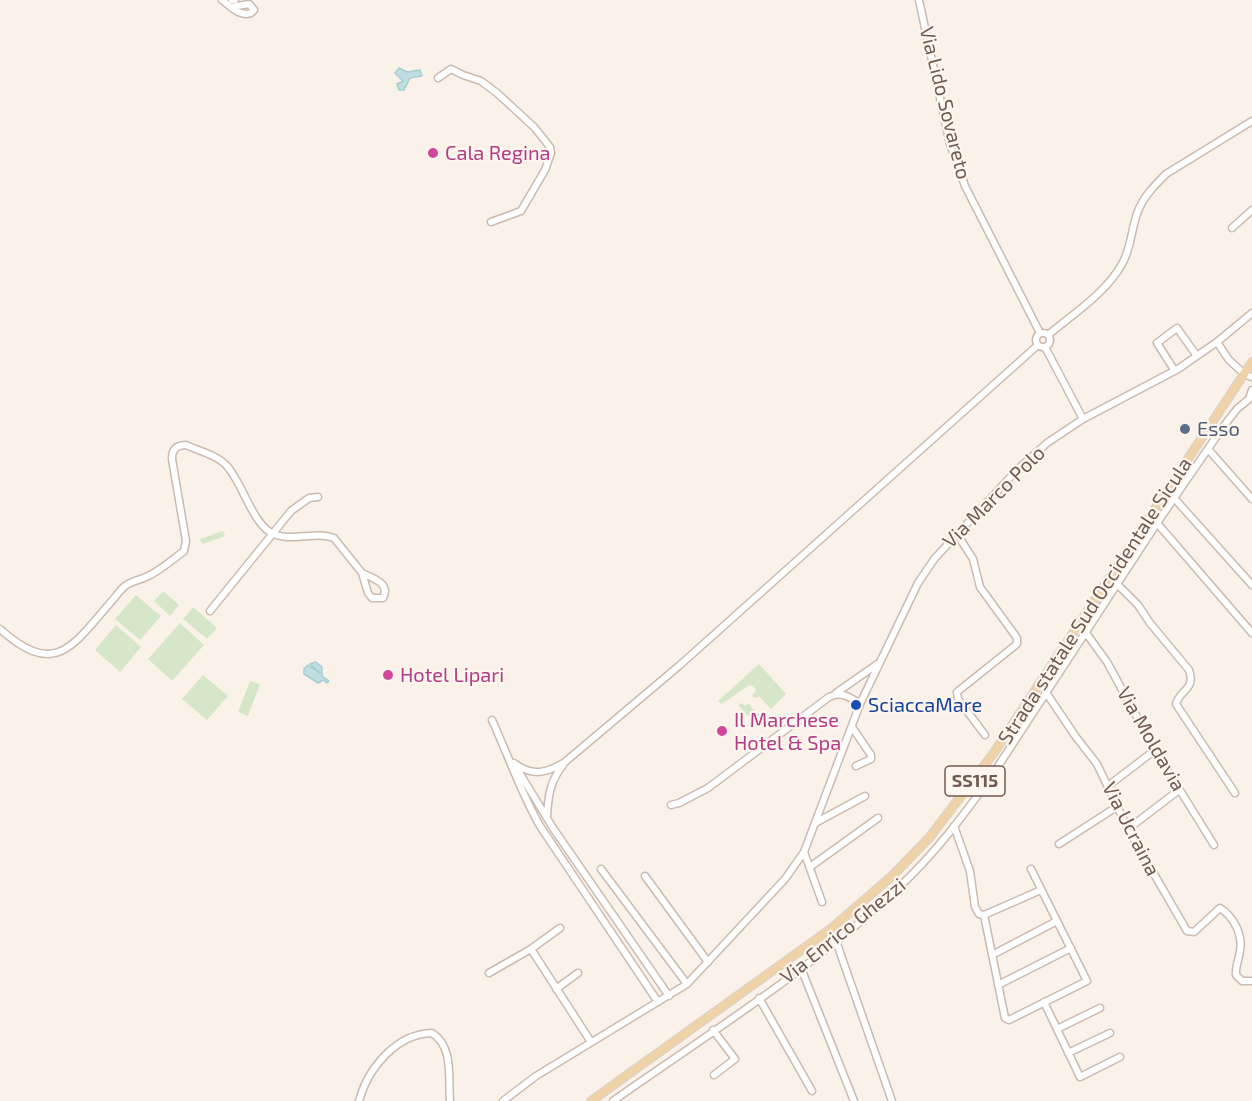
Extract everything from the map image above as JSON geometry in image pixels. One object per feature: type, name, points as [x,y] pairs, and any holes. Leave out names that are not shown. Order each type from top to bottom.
[{"type":"main road","name":"Strada statale Sud Occidentale Sicula","points":[[591,1101],[832,928],[878,889],[929,838],[993,754],[1252,362]]},
{"type":"street","points":[[222,0],[233,2]]},
{"type":"street","name":"Via Lido Sovareto","points":[[919,0],[950,144],[965,186],[1040,333]]},
{"type":"street","points":[[438,78],[451,69],[481,81],[534,127],[549,147],[550,153],[545,170],[521,211],[491,222]]},
{"type":"street","points":[[1048,335],[1109,281],[1121,266],[1128,253],[1137,211],[1155,184],[1166,174],[1252,120]]},
{"type":"street","points":[[1232,228],[1252,210]]},
{"type":"street","name":"Via Marco Polo","points":[[503,1101],[536,1076],[687,984],[785,879],[804,852],[817,823],[860,704],[879,663],[926,569],[957,534],[1047,443],[1083,419],[1175,371],[1217,342],[1252,313]]},
{"type":"street","points":[[1175,371],[1157,343],[1177,328],[1197,356]]},
{"type":"street","points":[[1038,345],[1036,339],[1040,333],[1048,335]]},
{"type":"street","points":[[1046,347],[1050,342],[1048,335]]},
{"type":"street","points":[[1217,342],[1239,370]]},
{"type":"street","points":[[1038,345],[1046,347],[1083,419]]},
{"type":"street","points":[[524,794],[525,782],[535,773],[551,770],[565,762],[680,665],[1038,345]]},
{"type":"street","name":"Via Enrico Ghezzi","points":[[613,1101],[836,941],[898,888],[954,826],[993,774],[1047,694],[1174,498],[1237,408],[1249,399],[1252,390]]},
{"type":"street","points":[[0,629],[39,654],[54,654],[81,636],[126,584],[148,577],[184,551],[186,541],[172,459],[174,450],[180,445],[186,445],[227,466],[260,522],[273,534],[334,538],[362,573],[368,593],[372,598],[383,598],[386,593],[381,582],[362,573]]},
{"type":"street","points":[[1208,449],[1252,499]]},
{"type":"street","points":[[210,611],[291,511],[309,498],[318,497]]},
{"type":"street","points":[[1174,498],[1252,585]]},
{"type":"street","points":[[1157,523],[1252,633]]},
{"type":"street","points":[[957,534],[974,559],[980,587],[1017,638],[1017,644],[957,692],[958,699],[985,735]]},
{"type":"street","points":[[1118,585],[1138,605],[1189,670],[1190,685],[1177,699],[1176,704],[1235,793]]},
{"type":"street","name":"Via Moldavia","points":[[1086,633],[1107,662],[1155,750],[1214,845]]},
{"type":"street","points":[[670,805],[679,803],[708,788],[820,703],[879,663]]},
{"type":"street","points":[[836,693],[845,694],[860,704]]},
{"type":"street","name":"Via Ucraina","points":[[1047,694],[1097,764],[1128,829],[1187,931],[1194,932],[1221,908],[1229,915],[1242,939],[1236,975],[1242,981],[1252,981]]},
{"type":"street","points":[[492,720],[524,794],[546,835],[658,1002]]},
{"type":"street","points":[[852,727],[872,755],[870,759],[856,766]]},
{"type":"street","points":[[1108,786],[1155,750]]},
{"type":"street","points":[[507,752],[547,819],[669,996]]},
{"type":"street","points":[[547,819],[549,791],[555,776],[565,762]]},
{"type":"street","points":[[514,763],[535,773]]},
{"type":"street","points":[[1128,829],[1179,790]]},
{"type":"street","points":[[524,794],[534,798],[549,791]]},
{"type":"street","points":[[817,823],[865,796]]},
{"type":"street","points":[[1059,844],[1118,806]]},
{"type":"street","points":[[810,867],[878,818]]},
{"type":"street","points":[[954,826],[970,871],[975,907],[979,914],[984,915],[1041,890]]},
{"type":"street","points":[[804,852],[822,902]]},
{"type":"street","points":[[601,869],[687,984]]},
{"type":"street","points":[[984,915],[1005,1018],[1009,1020],[1087,981],[1031,869]]},
{"type":"street","points":[[645,876],[708,962]]},
{"type":"street","points":[[992,955],[1057,921]]},
{"type":"street","points":[[489,973],[531,949],[560,928]]},
{"type":"street","points":[[836,941],[892,1101]]},
{"type":"street","points":[[998,985],[1071,948]]},
{"type":"street","points":[[531,949],[591,1042]]},
{"type":"street","points":[[801,968],[854,1101]]},
{"type":"street","points":[[556,989],[578,973]]},
{"type":"street","points":[[759,998],[812,1091]]},
{"type":"street","points":[[1044,1002],[1080,1077],[1120,1057]]},
{"type":"street","points":[[1058,1029],[1100,1008]]},
{"type":"street","points":[[713,1030],[735,1059],[714,1075]]},
{"type":"street","points":[[359,1101],[367,1079],[380,1061],[412,1036],[432,1033],[440,1038],[447,1052],[450,1101]]},
{"type":"street","points":[[1068,1053],[1110,1033]]},
{"type":"green space","points":[[223,531],[225,536],[202,544],[200,539]]},
{"type":"green space","points":[[163,591],[179,605],[170,616],[154,601]]},
{"type":"green space","points":[[136,595],[161,616],[140,640],[115,619]]},
{"type":"green space","points":[[193,607],[217,628],[207,639],[183,619]]},
{"type":"green space","points":[[180,623],[204,645],[172,681],[148,659]]},
{"type":"green space","points":[[116,625],[141,647],[120,672],[95,650]]},
{"type":"green space","points":[[759,664],[786,694],[771,709],[759,696],[755,698],[752,696],[756,690],[749,685],[722,704],[718,701]]},
{"type":"green space","points":[[203,675],[228,696],[207,720],[182,699]]},
{"type":"green space","points":[[250,681],[260,684],[248,716],[238,712]]},
{"type":"green space","points":[[741,703],[746,706],[748,703],[764,717],[760,723],[747,715],[738,705]]},
{"type":"water","points":[[399,68],[407,72],[420,70],[422,76],[410,78],[404,90],[399,90],[397,84],[403,81],[395,73]]},
{"type":"water","points":[[316,662],[322,667],[322,676],[329,681],[327,683],[323,680],[318,683],[304,674],[304,669],[308,665],[320,673],[310,664]]},
{"type":"place","name":"Cala Regina","points":[[433,153]]},
{"type":"place","name":"Esso","points":[[1185,429]]},
{"type":"place","name":"Hotel Lipari","points":[[388,675]]},
{"type":"place","name":"SciaccaMare","points":[[856,705]]},
{"type":"place","name":"Il Marchese Hotel & Spa","points":[[722,731]]}]
